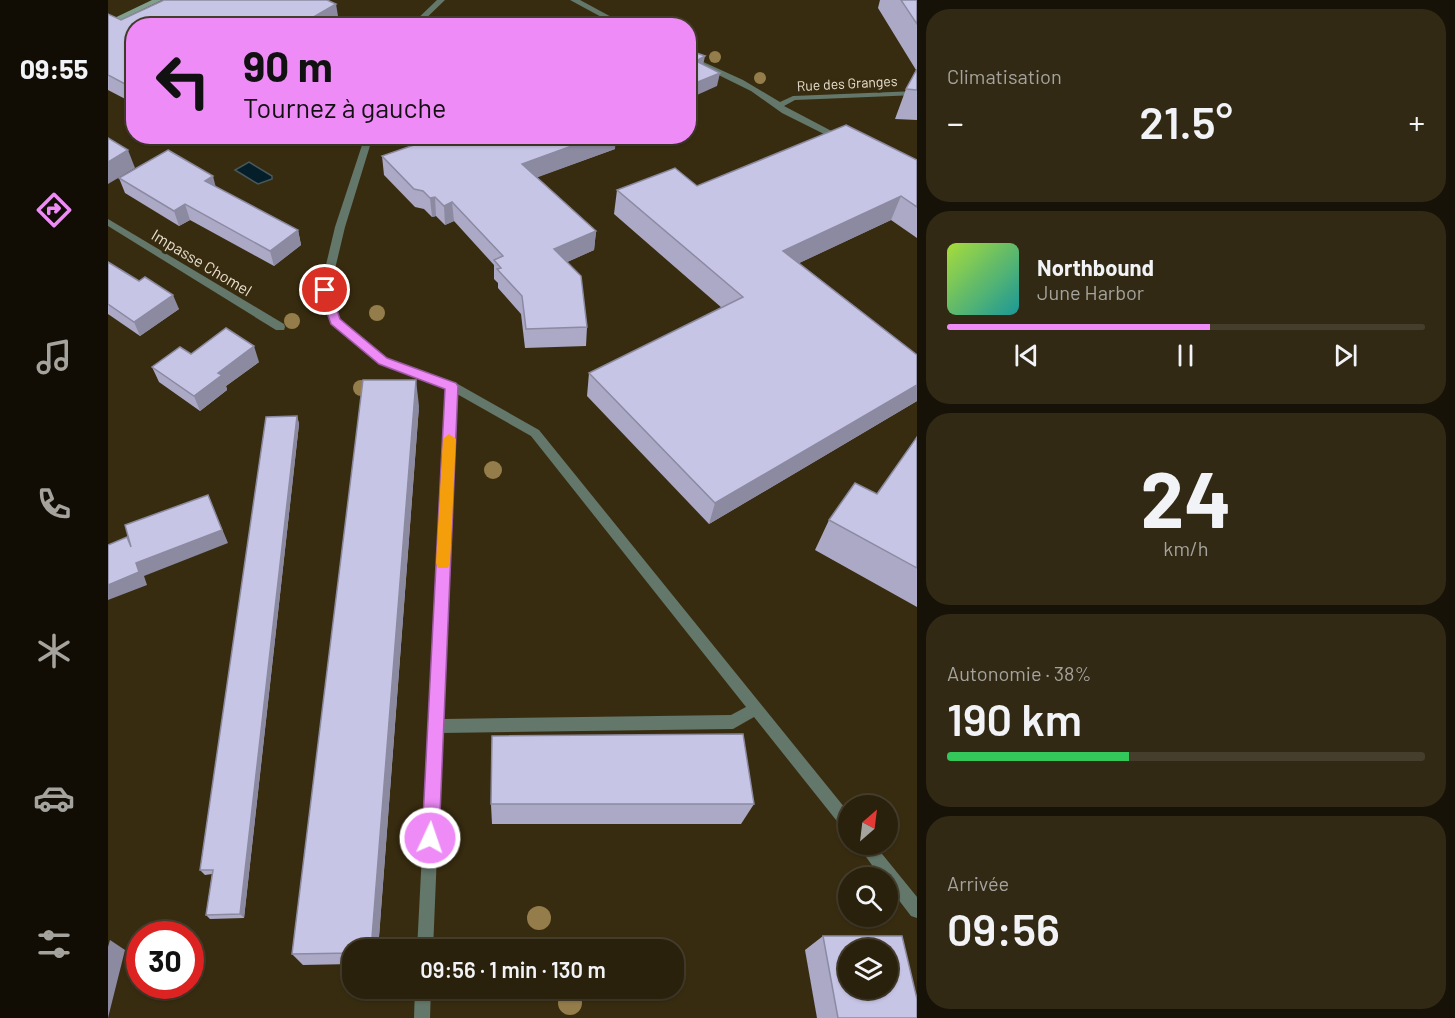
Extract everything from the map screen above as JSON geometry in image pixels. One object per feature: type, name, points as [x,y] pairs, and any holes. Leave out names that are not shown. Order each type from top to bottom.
[{"type":"main road","points":[[108,24],[158,0]]},
{"type":"street","points":[[422,18],[441,0]]},
{"type":"street","points":[[574,0],[609,18]]},
{"type":"street","points":[[696,61],[780,105],[785,111],[853,145]]},
{"type":"street","name":"Rue des Granges","points":[[780,105],[793,98],[916,93]]},
{"type":"street","points":[[366,144],[340,226],[325,290],[335,321],[383,361],[452,386],[535,433],[838,811]]},
{"type":"street","name":"Impasse Chomel","points":[[108,222],[280,327]]},
{"type":"street","points":[[425,939],[452,386]]},
{"type":"street","points":[[435,726],[733,722],[756,710]]},
{"type":"street","points":[[873,855],[916,910]]},
{"type":"street","points":[[422,1018],[423,999]]},
{"type":"water","points":[[249,162],[272,176],[272,179],[258,184],[235,170]]},
{"type":"building","points":[[164,0],[327,0],[336,4],[312,18],[126,18],[126,84],[108,75],[108,14],[121,20]]},
{"type":"building","points":[[901,0],[917,0],[917,24]]},
{"type":"building","points":[[696,53],[705,56],[696,61]]},
{"type":"building","points":[[696,61],[720,73],[696,83]]},
{"type":"building","points":[[917,69],[917,90],[906,89]]},
{"type":"building","points":[[846,125],[917,160],[917,207],[901,196],[783,251],[917,355],[917,385],[715,503],[589,373],[743,297],[617,190],[675,168],[697,186]]},
{"type":"building","points":[[108,138],[128,150],[108,162]]},
{"type":"building","points":[[417,144],[577,144],[522,164],[596,231],[554,249],[581,276],[587,327],[526,329],[522,296],[497,269],[501,268],[494,260],[503,256],[452,202],[444,206],[435,197],[430,198],[423,191],[414,189],[382,156]]},
{"type":"building","points":[[168,150],[213,176],[205,181],[298,230],[270,251],[185,204],[174,211],[119,178]]},
{"type":"building","points":[[108,262],[139,281],[145,277],[173,295],[134,322],[108,304]]},
{"type":"building","points":[[226,328],[254,346],[218,373],[222,375],[194,396],[152,367],[180,347],[191,354]]},
{"type":"building","points":[[363,380],[416,380],[372,939],[342,939],[342,953],[292,954]]},
{"type":"building","points":[[297,416],[240,914],[206,915],[213,870],[200,870],[266,417]]},
{"type":"building","points":[[917,437],[917,568],[829,520],[855,483],[877,494]]},
{"type":"building","points":[[208,495],[222,530],[136,563],[139,572],[108,585],[108,545],[127,537],[131,547],[125,525]]},
{"type":"building","points":[[743,734],[754,804],[491,804],[492,736]]},
{"type":"building","points":[[823,936],[902,936],[917,999],[917,1018],[838,1018]]},
{"type":"slow traffic","points":[[443,563],[449,439]]},
{"type":"route","points":[[325,290],[335,321],[383,361],[452,386],[430,838]]}]
